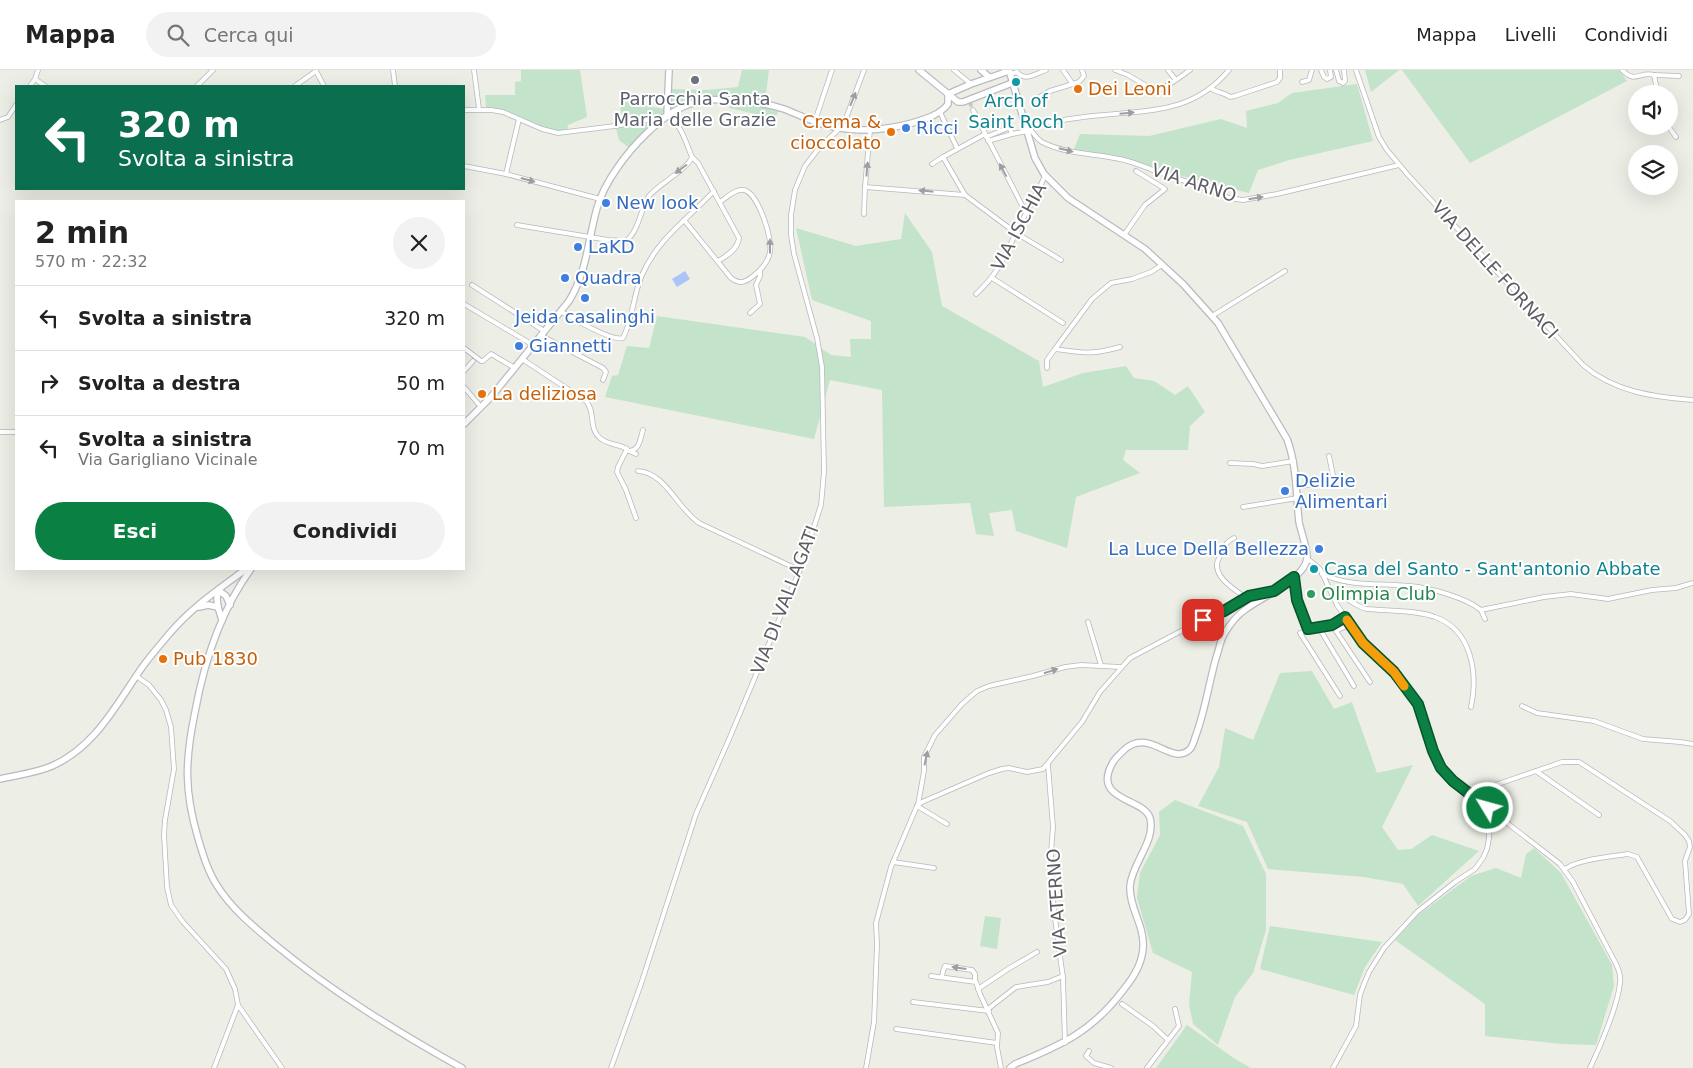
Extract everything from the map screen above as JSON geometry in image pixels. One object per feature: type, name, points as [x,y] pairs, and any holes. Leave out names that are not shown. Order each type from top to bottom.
[{"type":"street","points":[[31,85],[38,70]]},
{"type":"street","points":[[199,85],[213,70]]},
{"type":"street","points":[[394,70],[395,85]]},
{"type":"street","points":[[474,70],[479,109]]},
{"type":"street","points":[[667,116],[669,70]]},
{"type":"street","points":[[815,121],[832,70]]},
{"type":"street","points":[[841,128],[864,70]]},
{"type":"street","points":[[919,70],[958,102],[969,102],[1012,83]]},
{"type":"street","points":[[954,70],[971,84]]},
{"type":"street","points":[[982,70],[989,77]]},
{"type":"street","points":[[948,94],[989,77],[1009,72],[1017,71],[1022,77],[1026,78],[1046,70]]},
{"type":"street","points":[[1062,70],[1072,83]]},
{"type":"street","points":[[1038,98],[1050,91],[1072,83],[1075,84],[1082,80],[1084,76],[1082,70]]},
{"type":"street","points":[[1115,70],[1128,75],[1155,91],[1190,70]]},
{"type":"street","points":[[1168,70],[1176,79]]},
{"type":"street","points":[[986,137],[1012,134],[1027,128],[1101,115],[1168,108],[1183,104],[1210,88],[1229,70]]},
{"type":"street","points":[[1210,88],[1214,92],[1226,94],[1230,97],[1235,96],[1276,82],[1280,78],[1280,70]]},
{"type":"street","points":[[1302,82],[1309,80],[1312,70]]},
{"type":"street","points":[[1321,70],[1324,78],[1327,79],[1331,77],[1330,70]]},
{"type":"street","points":[[1336,70],[1339,81],[1343,83],[1345,81],[1344,70]]},
{"type":"street","name":"VIA DELLE FORNACI","points":[[1356,70],[1378,135],[1399,165],[1558,339],[1594,374],[1614,384],[1639,393],[1693,400]]},
{"type":"street","points":[[1622,70],[1628,76],[1634,77],[1648,73],[1679,76]]},
{"type":"street","points":[[297,85],[316,71],[323,85]]},
{"type":"street","points":[[1009,72],[1012,83],[1025,110],[1027,128],[1036,160],[1045,176],[1063,194],[1145,249],[1184,284],[1218,323],[1287,439],[1294,461],[1300,523],[1307,558],[1302,572],[1246,609],[1233,621],[1222,636],[1199,728],[1188,751],[1182,753],[1174,752],[1144,742],[1134,742],[1115,758],[1108,778],[1111,788],[1116,795],[1142,808],[1148,814],[1150,820],[1148,838],[1134,870],[1130,887],[1132,902],[1140,923],[1142,935],[1141,957],[1132,979],[1108,1011],[1094,1023],[1065,1042],[1010,1068]]},
{"type":"street","points":[[1654,74],[1656,85]]},
{"type":"street","points":[[35,79],[43,85]]},
{"type":"street","points":[[465,423],[522,360],[573,295],[580,279],[600,198],[632,149],[667,116],[680,108],[698,101],[719,99],[759,102],[841,128],[870,130],[902,126],[940,112],[948,104],[948,94]]},
{"type":"street","points":[[0,120],[8,117],[15,106]]},
{"type":"street","points":[[465,110],[479,109],[503,112],[545,130],[558,133],[615,126],[667,116],[673,119],[678,125],[692,157],[698,163],[738,235],[739,240],[733,250],[718,261]]},
{"type":"street","points":[[973,110],[1026,213]]},
{"type":"street","points":[[940,112],[957,148]]},
{"type":"street","points":[[506,174],[519,119]]},
{"type":"street","name":"VIA DI VALLAGATI","points":[[612,1068],[696,814],[799,570],[818,514],[823,493],[822,384],[818,344],[794,254],[791,215],[795,190],[804,166],[820,147],[841,128]]},
{"type":"street","points":[[932,164],[957,148],[1008,128],[1012,134]]},
{"type":"street","name":"VIA ARNO","points":[[1027,128],[1032,130],[1035,137],[1052,146],[1128,161],[1229,198],[1243,200],[1277,194],[1399,165]]},
{"type":"street","points":[[864,214],[870,130]]},
{"type":"street","points":[[517,225],[622,242],[627,241],[650,195],[666,180],[688,164],[692,157]]},
{"type":"street","points":[[943,157],[965,195],[1016,234],[1061,260]]},
{"type":"street","points":[[465,166],[506,174],[600,198]]},
{"type":"street","points":[[1124,235],[1145,206],[1165,189],[1136,171]]},
{"type":"street","name":"VIA ISCHIA","points":[[976,294],[992,278],[1005,258],[1045,176]]},
{"type":"street","points":[[865,187],[965,195]]},
{"type":"street","points":[[684,220],[731,278],[738,282],[746,281],[760,270],[768,259],[770,242],[768,229],[750,193],[742,190],[736,191],[720,202]]},
{"type":"street","points":[[560,311],[616,339],[621,339],[624,335],[639,282],[645,269],[667,236],[714,191]]},
{"type":"street","points":[[1047,368],[1047,360],[1092,299],[1111,283],[1150,272],[1162,264]]},
{"type":"street","points":[[750,314],[760,304],[756,285],[760,276],[760,270]]},
{"type":"street","points":[[1212,316],[1285,271]]},
{"type":"street","name":"VIA ISCHIA","points":[[992,278],[1063,323]]},
{"type":"street","points":[[472,285],[542,333],[603,368],[606,372],[604,380]]},
{"type":"street","points":[[465,305],[532,345]]},
{"type":"street","points":[[1055,348],[1084,354],[1120,347]]},
{"type":"street","points":[[465,349],[480,361],[483,361],[491,354],[515,368]]},
{"type":"street","points":[[522,360],[586,401],[590,408],[593,428],[596,434],[604,441],[636,454]]},
{"type":"street","points":[[465,370],[473,361]]},
{"type":"street","points":[[465,388],[481,407]]},
{"type":"street","points":[[628,450],[637,448],[643,430]]},
{"type":"street","points":[[0,432],[15,432]]},
{"type":"street","points":[[628,450],[617,472],[625,487],[636,518]]},
{"type":"street","points":[[1297,487],[1334,480],[1329,456]]},
{"type":"street","points":[[1230,463],[1262,466],[1294,461]]},
{"type":"street","points":[[638,471],[646,472],[657,478],[684,510],[699,522],[799,570]]},
{"type":"street","points":[[1244,507],[1298,498]]},
{"type":"street","points":[[1234,538],[1225,545],[1217,564],[1219,573],[1226,583],[1246,598]]},
{"type":"street","points":[[1307,558],[1320,569],[1332,595],[1363,643],[1394,672],[1418,704],[1433,751],[1441,768],[1453,781],[1565,869],[1616,964],[1620,976],[1620,985],[1614,1009],[1590,1068]]},
{"type":"street","points":[[0,779],[40,770],[73,754],[104,724],[151,656],[188,613],[245,570]]},
{"type":"street","points":[[250,570],[230,604],[207,665],[197,699],[187,766],[187,785],[190,810],[203,854],[215,882],[227,899],[248,921],[314,976],[398,1032],[462,1068]]},
{"type":"street","points":[[1322,574],[1347,583],[1419,587],[1473,604],[1481,610],[1485,618]]},
{"type":"street","points":[[1294,577],[1297,600],[1308,629]]},
{"type":"street","points":[[1481,610],[1544,596],[1571,594],[1608,599],[1652,590],[1676,588],[1693,583]]},
{"type":"street","points":[[218,590],[226,596],[230,604]]},
{"type":"street","points":[[218,590],[216,599],[223,621]]},
{"type":"street","points":[[917,805],[989,773],[1009,768],[1028,772],[1043,769],[1082,722],[1100,692],[1130,658],[1246,598],[1274,591]]},
{"type":"street","points":[[1332,595],[1339,595],[1365,608],[1433,616],[1452,627],[1460,635],[1470,651],[1474,679],[1471,707]]},
{"type":"street","points":[[188,613],[205,605],[218,607]]},
{"type":"street","points":[[1340,696],[1300,634],[1318,626],[1332,625],[1345,617]]},
{"type":"street","points":[[1088,622],[1101,665]]},
{"type":"street","points":[[1336,631],[1350,624]]},
{"type":"street","points":[[1332,625],[1370,682]]},
{"type":"street","points":[[1318,626],[1354,686]]},
{"type":"street","points":[[866,1068],[874,1022],[878,945],[876,923],[893,862],[917,805],[924,771],[924,757],[935,735],[974,693],[989,686],[1036,676],[1065,667],[1122,666]]},
{"type":"street","points":[[136,676],[149,685],[161,700],[166,710],[171,732],[174,769],[164,831],[169,900],[180,919],[226,969],[236,992],[238,1005],[282,1068]]},
{"type":"street","points":[[1522,706],[1537,713],[1594,721],[1643,739],[1693,744]]},
{"type":"street","points":[[1472,796],[1478,791],[1562,762],[1580,762],[1677,827],[1689,841],[1690,847],[1685,860],[1689,914],[1685,920],[1680,922],[1672,919],[1637,857],[1634,855],[1628,854],[1585,862],[1565,869]]},
{"type":"street","name":"VIA ATERNO","points":[[1048,765],[1053,827],[1051,852],[1053,903],[1063,976],[1065,1042]]},
{"type":"street","points":[[1536,772],[1599,815]]},
{"type":"street","points":[[917,805],[947,824]]},
{"type":"street","points":[[1333,1068],[1356,1026],[1360,995],[1369,972],[1384,948],[1417,912],[1475,869],[1488,850],[1488,808]]},
{"type":"street","points":[[893,862],[934,868]]},
{"type":"street","points":[[978,988],[1036,952]]},
{"type":"street","points":[[942,977],[945,966],[972,970],[975,974],[975,981],[998,1033],[997,1044],[1001,1068]]},
{"type":"street","points":[[931,976],[975,981]]},
{"type":"street","points":[[913,1002],[989,1010],[1016,987],[1048,982],[1063,976]]},
{"type":"street","points":[[1122,1004],[1168,1040]]},
{"type":"street","points":[[214,1068],[238,1005]]},
{"type":"street","points":[[1148,1068],[1179,1026],[1175,1009]]},
{"type":"street","points":[[896,1029],[997,1044]]},
{"type":"street","points":[[1089,1051],[1086,1056],[1089,1060],[1111,1068]]},
{"type":"green space","points":[[521,70],[580,70],[587,117],[568,125],[567,132],[548,131],[511,113],[486,108],[485,95],[515,95],[515,82],[521,81]]},
{"type":"green space","points":[[742,70],[769,70],[765,102],[698,100],[664,115],[622,121],[620,101],[664,109],[664,114],[672,89],[707,90],[738,87]]},
{"type":"green space","points":[[1365,70],[1399,70],[1371,92]]},
{"type":"green space","points":[[1402,70],[1619,70],[1627,81],[1470,163]]},
{"type":"green space","points":[[1357,84],[1373,141],[1289,160],[1258,170],[1249,193],[1074,149],[1080,134],[1149,136],[1221,119],[1247,128],[1246,111],[1278,103],[1292,93]]},
{"type":"green space","points":[[731,102],[757,104],[779,110],[773,122],[768,117],[729,108]]},
{"type":"green space","points":[[645,121],[649,127],[631,145],[628,147],[619,140],[616,128]]},
{"type":"green space","points":[[905,213],[932,252],[942,306],[1039,361],[1043,387],[1083,373],[1126,366],[1134,378],[1154,381],[1175,395],[1188,386],[1205,412],[1190,426],[1188,450],[1126,450],[1123,460],[1140,473],[1076,497],[1067,548],[1016,531],[1012,510],[989,513],[994,536],[976,534],[970,503],[884,507],[882,390],[830,380],[814,439],[605,397],[612,376],[618,375],[627,346],[649,348],[657,316],[805,337],[831,355],[851,357],[850,339],[871,339],[871,321],[812,300],[796,228],[856,246],[901,239]]},
{"type":"green space","points":[[1312,671],[1334,709],[1352,702],[1377,773],[1413,765],[1382,827],[1398,850],[1411,849],[1432,835],[1479,851],[1418,906],[1403,884],[1364,877],[1268,869],[1247,822],[1198,806],[1219,767],[1225,728],[1253,740],[1280,673]]},
{"type":"green space","points":[[1175,800],[1243,826],[1266,874],[1266,930],[1253,973],[1235,997],[1218,1045],[1193,1024],[1189,1004],[1192,972],[1153,953],[1137,898],[1140,873],[1160,835],[1159,812]]},
{"type":"green space","points":[[1534,848],[1561,873],[1612,965],[1614,986],[1596,1045],[1562,1044],[1485,1036],[1485,1004],[1395,940],[1417,916],[1471,876],[1496,868],[1521,878],[1526,854]]},
{"type":"green space","points":[[985,916],[1001,918],[997,949],[980,946]]},
{"type":"green space","points":[[1270,926],[1382,942],[1365,967],[1354,995],[1260,969]]},
{"type":"green space","points":[[1187,1025],[1235,1059],[1251,1068],[1156,1068]]},
{"type":"water","points":[[685,271],[690,279],[677,287],[672,279]]},
{"type":"tunnel","points":[[970,103],[973,110]]},
{"type":"slow traffic","points":[[1347,620],[1363,643],[1394,672],[1404,686]]},
{"type":"place","name":"Parrocchia Santa Maria delle Grazie","points":[[695,80]]},
{"type":"place","name":"Arch of Saint Roch","points":[[1016,82]]},
{"type":"place","name":"Dei Leoni","points":[[1078,89]]},
{"type":"place","name":"Ricci","points":[[906,128]]},
{"type":"place","name":"Crema & cioccolato","points":[[891,132]]},
{"type":"place","name":"New look","points":[[606,203]]},
{"type":"place","name":"LaKD","points":[[578,247]]},
{"type":"place","name":"Quadra","points":[[565,278]]},
{"type":"place","name":"Jeida casalinghi","points":[[585,298]]},
{"type":"place","name":"Giannetti","points":[[519,346]]},
{"type":"place","name":"La deliziosa","points":[[482,394]]},
{"type":"place","name":"Delizie Alimentari","points":[[1285,491]]},
{"type":"place","name":"La Luce Della Bellezza","points":[[1319,549]]},
{"type":"place","name":"Casa del Santo - Sant'antonio Abbate","points":[[1314,569]]},
{"type":"place","name":"Olimpia Club","points":[[1311,594]]},
{"type":"place","name":"Pub 1830","points":[[163,659]]},
{"type":"route","points":[[1203,620],[1224,611],[1249,596],[1274,591],[1294,577],[1297,600],[1308,629],[1332,625],[1345,617],[1363,643],[1394,672],[1418,704],[1433,751],[1441,768],[1453,781],[1488,808]]}]
